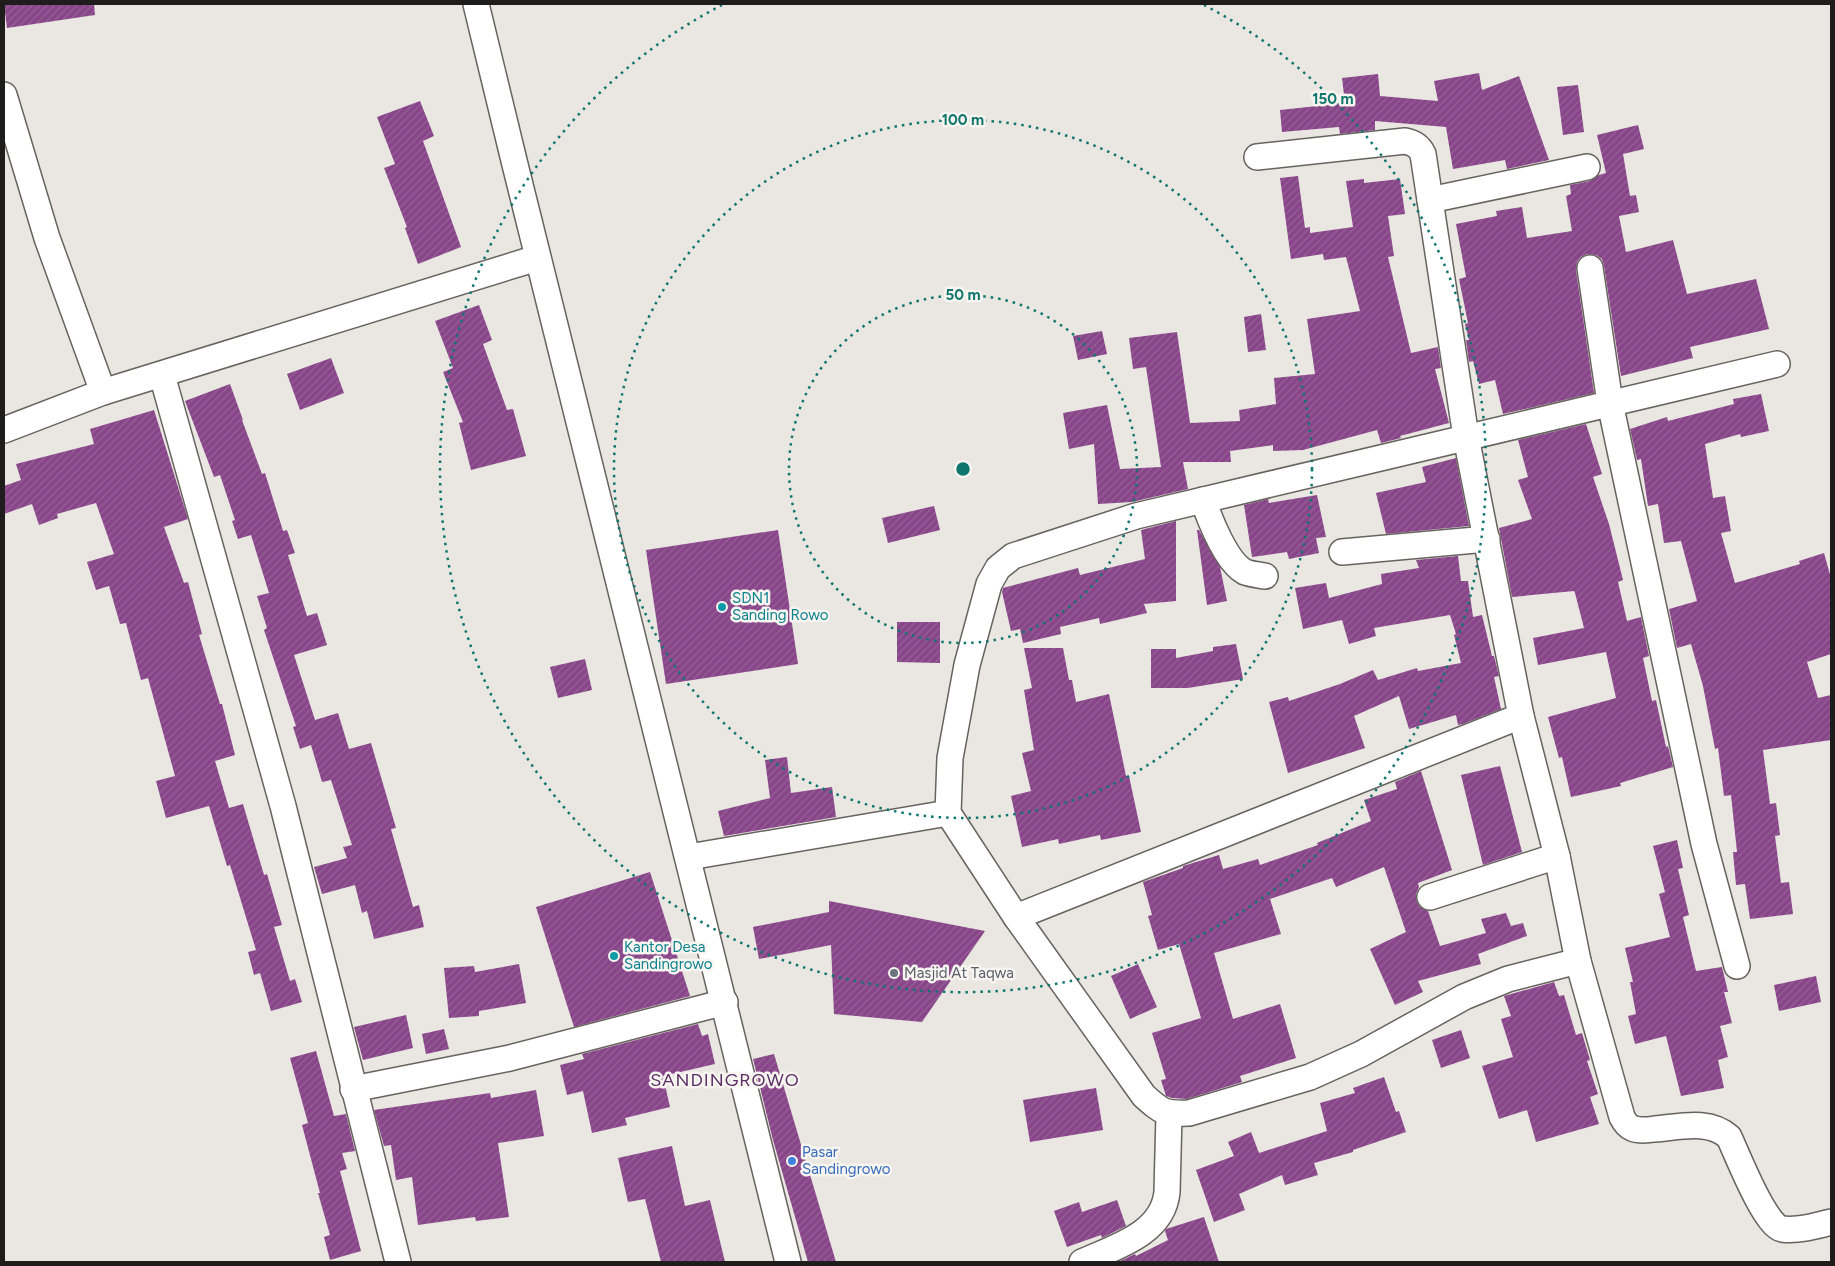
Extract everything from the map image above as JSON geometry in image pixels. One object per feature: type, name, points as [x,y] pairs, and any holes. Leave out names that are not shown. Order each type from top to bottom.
[{"type":"street","points":[[476,4],[537,258],[689,857],[788,1262]]},
{"type":"street","points":[[4,95],[47,238],[104,392]]},
{"type":"street","points":[[1257,157],[1405,141],[1414,143],[1423,154],[1466,437],[1521,716],[1557,856],[1578,961],[1616,1100],[1626,1124],[1630,1128],[1649,1130],[1702,1125],[1722,1130],[1729,1137],[1762,1209],[1774,1226],[1781,1229],[1831,1222]]},
{"type":"street","points":[[1430,200],[1586,167]]},
{"type":"street","points":[[4,430],[104,392],[537,258]]},
{"type":"street","points":[[1590,268],[1610,403],[1704,844],[1737,966]]},
{"type":"street","points":[[1578,961],[1508,979],[1464,997],[1361,1054],[1310,1077],[1188,1113],[1169,1114],[1157,1107],[1144,1096],[1016,917],[948,813],[950,758],[967,666],[989,584],[998,568],[1013,556],[1136,516],[1777,364]]},
{"type":"street","points":[[162,375],[282,806],[398,1262]]},
{"type":"street","points":[[1203,500],[1209,517],[1233,560],[1245,572],[1264,576]]},
{"type":"street","points":[[1342,552],[1487,539]]},
{"type":"street","points":[[1016,917],[1521,716]]},
{"type":"street","points":[[689,857],[948,813]]},
{"type":"street","points":[[1430,897],[1557,856]]},
{"type":"street","points":[[353,1089],[510,1058],[725,1002]]},
{"type":"street","points":[[1082,1262],[1132,1239],[1152,1226],[1158,1217],[1166,1202],[1169,1114]]},
{"type":"building","points":[[4,4],[94,4],[95,15],[7,28]]},
{"type":"building","points":[[1479,73],[1482,90],[1519,76],[1549,160],[1507,169],[1505,160],[1453,169],[1446,127],[1375,121],[1375,130],[1340,134],[1339,127],[1282,132],[1280,110],[1345,103],[1342,78],[1378,74],[1380,96],[1438,101],[1434,81]]},
{"type":"building","points":[[1578,85],[1584,132],[1563,135],[1557,87]]},
{"type":"building","points":[[420,101],[434,136],[423,141],[461,247],[418,264],[405,228],[407,227],[384,168],[395,164],[377,117]]},
{"type":"building","points":[[1638,125],[1644,149],[1623,154],[1630,196],[1636,195],[1639,212],[1619,216],[1626,252],[1673,240],[1687,294],[1756,279],[1769,329],[1690,347],[1693,358],[1621,376],[1604,266],[1602,259],[1596,255],[1587,254],[1577,262],[1576,270],[1594,393],[1503,414],[1495,380],[1479,384],[1473,361],[1469,362],[1466,340],[1469,340],[1465,324],[1468,323],[1459,279],[1466,277],[1456,224],[1497,216],[1496,211],[1522,207],[1527,238],[1572,231],[1566,196],[1571,194],[1570,185],[1590,181],[1606,173],[1597,135]]},
{"type":"building","points":[[1298,176],[1305,228],[1310,227],[1310,233],[1353,227],[1346,181],[1364,179],[1364,183],[1400,179],[1405,214],[1388,216],[1394,256],[1388,257],[1411,353],[1438,347],[1441,368],[1435,369],[1449,423],[1381,443],[1377,430],[1303,450],[1273,451],[1273,445],[1230,451],[1231,462],[1183,462],[1188,489],[1132,502],[1098,504],[1094,444],[1069,449],[1063,413],[1107,405],[1120,469],[1161,467],[1146,367],[1133,369],[1129,338],[1177,332],[1190,423],[1240,421],[1239,410],[1276,404],[1274,378],[1315,374],[1307,319],[1360,311],[1346,257],[1324,260],[1323,254],[1291,259],[1280,178]]},
{"type":"building","points":[[479,305],[492,340],[483,344],[507,410],[513,409],[526,456],[471,470],[459,423],[463,422],[443,372],[453,368],[435,321]]},
{"type":"building","points":[[1261,314],[1266,350],[1248,352],[1244,317]]},
{"type":"building","points":[[1102,331],[1107,354],[1078,360],[1073,336]]},
{"type":"building","points":[[331,358],[344,393],[300,410],[287,374]]},
{"type":"building","points":[[230,384],[262,474],[265,473],[283,531],[287,530],[295,553],[288,555],[307,616],[317,613],[327,645],[294,655],[315,720],[338,713],[349,749],[371,743],[396,828],[391,829],[413,907],[419,905],[424,927],[374,939],[367,911],[362,913],[355,885],[322,894],[314,867],[347,858],[343,847],[352,845],[331,780],[322,782],[311,745],[300,749],[293,727],[296,726],[264,630],[267,628],[257,596],[269,593],[251,535],[238,539],[232,521],[235,520],[220,475],[214,477],[185,401]]},
{"type":"building","points":[[1761,394],[1769,431],[1741,437],[1740,434],[1705,444],[1713,498],[1725,496],[1731,531],[1721,533],[1735,583],[1800,564],[1799,561],[1824,553],[1831,578],[1831,654],[1807,662],[1818,698],[1831,695],[1831,740],[1763,750],[1770,804],[1776,803],[1780,835],[1775,836],[1781,883],[1789,882],[1793,914],[1750,919],[1745,884],[1736,885],[1733,852],[1737,852],[1731,795],[1724,796],[1718,748],[1715,749],[1703,686],[1691,644],[1677,648],[1669,609],[1697,601],[1681,541],[1664,543],[1658,504],[1648,506],[1641,459],[1637,460],[1630,429],[1667,417],[1668,421],[1734,404],[1733,399]]},
{"type":"building","points":[[154,410],[188,519],[164,527],[184,583],[188,582],[202,634],[199,635],[220,704],[222,704],[235,755],[215,761],[229,808],[243,804],[264,875],[267,874],[282,925],[274,927],[290,981],[295,979],[302,1002],[271,1011],[260,973],[254,975],[248,952],[256,950],[230,865],[227,866],[209,806],[166,818],[156,781],[175,776],[148,678],[141,680],[126,623],[120,624],[109,586],[96,590],[87,562],[114,554],[96,503],[57,514],[58,518],[39,525],[32,504],[4,514],[4,486],[21,480],[16,464],[94,444],[90,429]]},
{"type":"building","points":[[1586,424],[1602,474],[1593,477],[1609,524],[1623,580],[1618,582],[1627,621],[1641,617],[1649,656],[1643,658],[1652,701],[1656,700],[1666,747],[1668,746],[1673,767],[1620,783],[1621,786],[1571,797],[1562,757],[1559,758],[1548,717],[1616,698],[1606,652],[1538,665],[1533,638],[1584,628],[1575,593],[1574,591],[1512,597],[1499,528],[1532,519],[1518,480],[1528,477],[1518,440]]},
{"type":"building","points":[[1456,458],[1469,526],[1386,534],[1376,493],[1426,482],[1422,467]]},
{"type":"building","points":[[1317,495],[1326,537],[1316,538],[1319,553],[1289,559],[1287,552],[1252,557],[1244,505],[1268,499],[1269,503]]},
{"type":"building","points":[[934,506],[940,530],[888,543],[882,518]]},
{"type":"building","points":[[1176,521],[1176,601],[1144,604],[1147,613],[1100,624],[1099,618],[1060,627],[1061,634],[1023,643],[1020,629],[1011,631],[1002,592],[1003,588],[1078,568],[1080,575],[1145,559],[1141,530]]},
{"type":"building","name":"SDN1 Sanding Rowo","points":[[778,530],[798,664],[666,684],[646,550]]},
{"type":"building","points":[[1197,530],[1199,530],[1220,567],[1227,601],[1207,605]]},
{"type":"building","points":[[1458,556],[1461,581],[1468,581],[1473,617],[1482,615],[1492,656],[1494,656],[1499,676],[1494,677],[1501,709],[1463,724],[1458,725],[1456,715],[1409,729],[1399,696],[1354,716],[1365,748],[1288,773],[1269,702],[1288,697],[1289,701],[1340,684],[1373,670],[1378,680],[1417,668],[1418,671],[1461,663],[1454,635],[1456,634],[1450,615],[1374,628],[1376,636],[1349,644],[1342,620],[1303,629],[1295,588],[1326,583],[1329,598],[1382,584],[1381,574],[1419,568],[1416,560]]},
{"type":"building","points":[[897,622],[940,622],[940,663],[897,662]]},
{"type":"building","points":[[1236,644],[1243,679],[1188,688],[1151,688],[1151,649],[1176,649],[1176,658],[1213,651],[1213,647]]},
{"type":"building","points":[[1024,648],[1063,648],[1069,680],[1072,680],[1076,702],[1109,694],[1126,776],[1129,776],[1141,832],[1101,840],[1100,835],[1059,844],[1058,839],[1022,847],[1011,796],[1031,791],[1022,753],[1034,750],[1024,690],[1032,688]]},
{"type":"building","points":[[585,659],[592,690],[558,698],[550,667]]},
{"type":"building","points":[[787,757],[791,793],[832,787],[836,817],[724,836],[718,811],[770,798],[765,760]]},
{"type":"building","points":[[1500,766],[1522,852],[1483,865],[1461,775]]},
{"type":"building","points":[[1421,771],[1452,870],[1418,883],[1419,887],[1416,894],[1420,907],[1428,911],[1440,946],[1486,933],[1481,919],[1506,913],[1511,926],[1523,923],[1527,936],[1478,954],[1481,964],[1418,981],[1423,992],[1395,1005],[1370,949],[1406,932],[1384,867],[1336,887],[1332,878],[1270,899],[1281,934],[1214,953],[1233,1019],[1280,1004],[1296,1058],[1240,1076],[1242,1082],[1187,1099],[1166,1096],[1161,1080],[1166,1079],[1152,1033],[1201,1018],[1179,944],[1158,950],[1148,916],[1152,915],[1143,882],[1183,868],[1183,866],[1219,855],[1223,869],[1258,859],[1260,865],[1318,845],[1317,843],[1371,821],[1364,800],[1397,789],[1395,782]]},
{"type":"building","points":[[1677,840],[1683,868],[1678,869],[1689,915],[1683,917],[1696,971],[1722,967],[1728,992],[1724,992],[1732,1023],[1720,1026],[1728,1057],[1718,1060],[1724,1088],[1681,1096],[1666,1036],[1635,1044],[1628,1016],[1636,1014],[1630,982],[1633,982],[1625,948],[1670,937],[1659,894],[1665,892],[1653,846]]},
{"type":"building","name":"Kantor Desa Sandingrowo","points":[[650,872],[690,996],[574,1027],[536,907]]},
{"type":"building","name":"Masjid At Taqwa","points":[[829,901],[985,931],[922,1022],[834,1014],[831,945],[759,959],[753,927],[829,912]]},
{"type":"building","points":[[519,964],[526,1003],[479,1011],[479,1016],[449,1018],[444,968],[474,966],[475,972]]},
{"type":"building","points":[[1138,964],[1157,1007],[1130,1019],[1111,976]]},
{"type":"building","points":[[1816,976],[1821,1002],[1779,1011],[1774,985]]},
{"type":"building","points":[[1554,982],[1559,996],[1564,995],[1576,1035],[1582,1033],[1590,1060],[1587,1061],[1598,1094],[1590,1097],[1599,1124],[1536,1142],[1527,1110],[1499,1119],[1482,1066],[1513,1057],[1501,1019],[1511,1016],[1504,996]]},
{"type":"building","points":[[406,1015],[413,1048],[363,1060],[354,1027]]},
{"type":"building","points":[[698,1024],[702,1036],[708,1034],[715,1064],[663,1076],[670,1107],[625,1118],[627,1125],[592,1133],[583,1091],[567,1095],[560,1065],[584,1059],[582,1054]]},
{"type":"building","points":[[444,1029],[449,1049],[426,1054],[422,1034]]},
{"type":"building","points":[[1461,1030],[1470,1058],[1441,1068],[1432,1040]]},
{"type":"building","points":[[316,1051],[334,1116],[346,1114],[355,1151],[342,1153],[347,1169],[340,1171],[361,1251],[330,1260],[324,1237],[330,1235],[302,1125],[308,1123],[290,1058]]},
{"type":"building","name":"Pasar Sandingrowo","points":[[774,1054],[836,1262],[808,1262],[773,1140],[753,1059]]},
{"type":"building","points":[[1384,1077],[1396,1112],[1399,1111],[1406,1132],[1353,1150],[1353,1152],[1314,1163],[1318,1175],[1285,1185],[1282,1175],[1239,1194],[1245,1210],[1214,1222],[1196,1170],[1234,1156],[1228,1142],[1251,1132],[1259,1153],[1327,1131],[1320,1103],[1355,1093],[1353,1088]]},
{"type":"building","points":[[1096,1088],[1103,1130],[1030,1142],[1023,1100]]},
{"type":"building","points":[[536,1090],[544,1136],[498,1143],[509,1217],[476,1221],[475,1217],[418,1225],[412,1177],[396,1180],[391,1145],[384,1146],[374,1110],[490,1093],[491,1098]]},
{"type":"building","points":[[672,1146],[685,1206],[710,1200],[725,1262],[661,1262],[645,1199],[628,1202],[618,1158]]},
{"type":"building","points":[[1117,1200],[1126,1226],[1102,1238],[1101,1235],[1067,1247],[1054,1211],[1079,1202],[1082,1212]]},
{"type":"building","points":[[1204,1217],[1219,1262],[1118,1262],[1135,1254],[1136,1256],[1168,1240],[1166,1229]]},
{"type":"place","name":"SDN1 Sanding Rowo","points":[[722,607]]},
{"type":"place","name":"Kantor Desa Sandingrowo","points":[[614,956]]},
{"type":"place","name":"Masjid At Taqwa","points":[[894,973]]},
{"type":"place","name":"Pasar Sandingrowo","points":[[792,1161]]},
{"type":"district","name":"SANDINGROWO","points":[[725,1080]]}]
